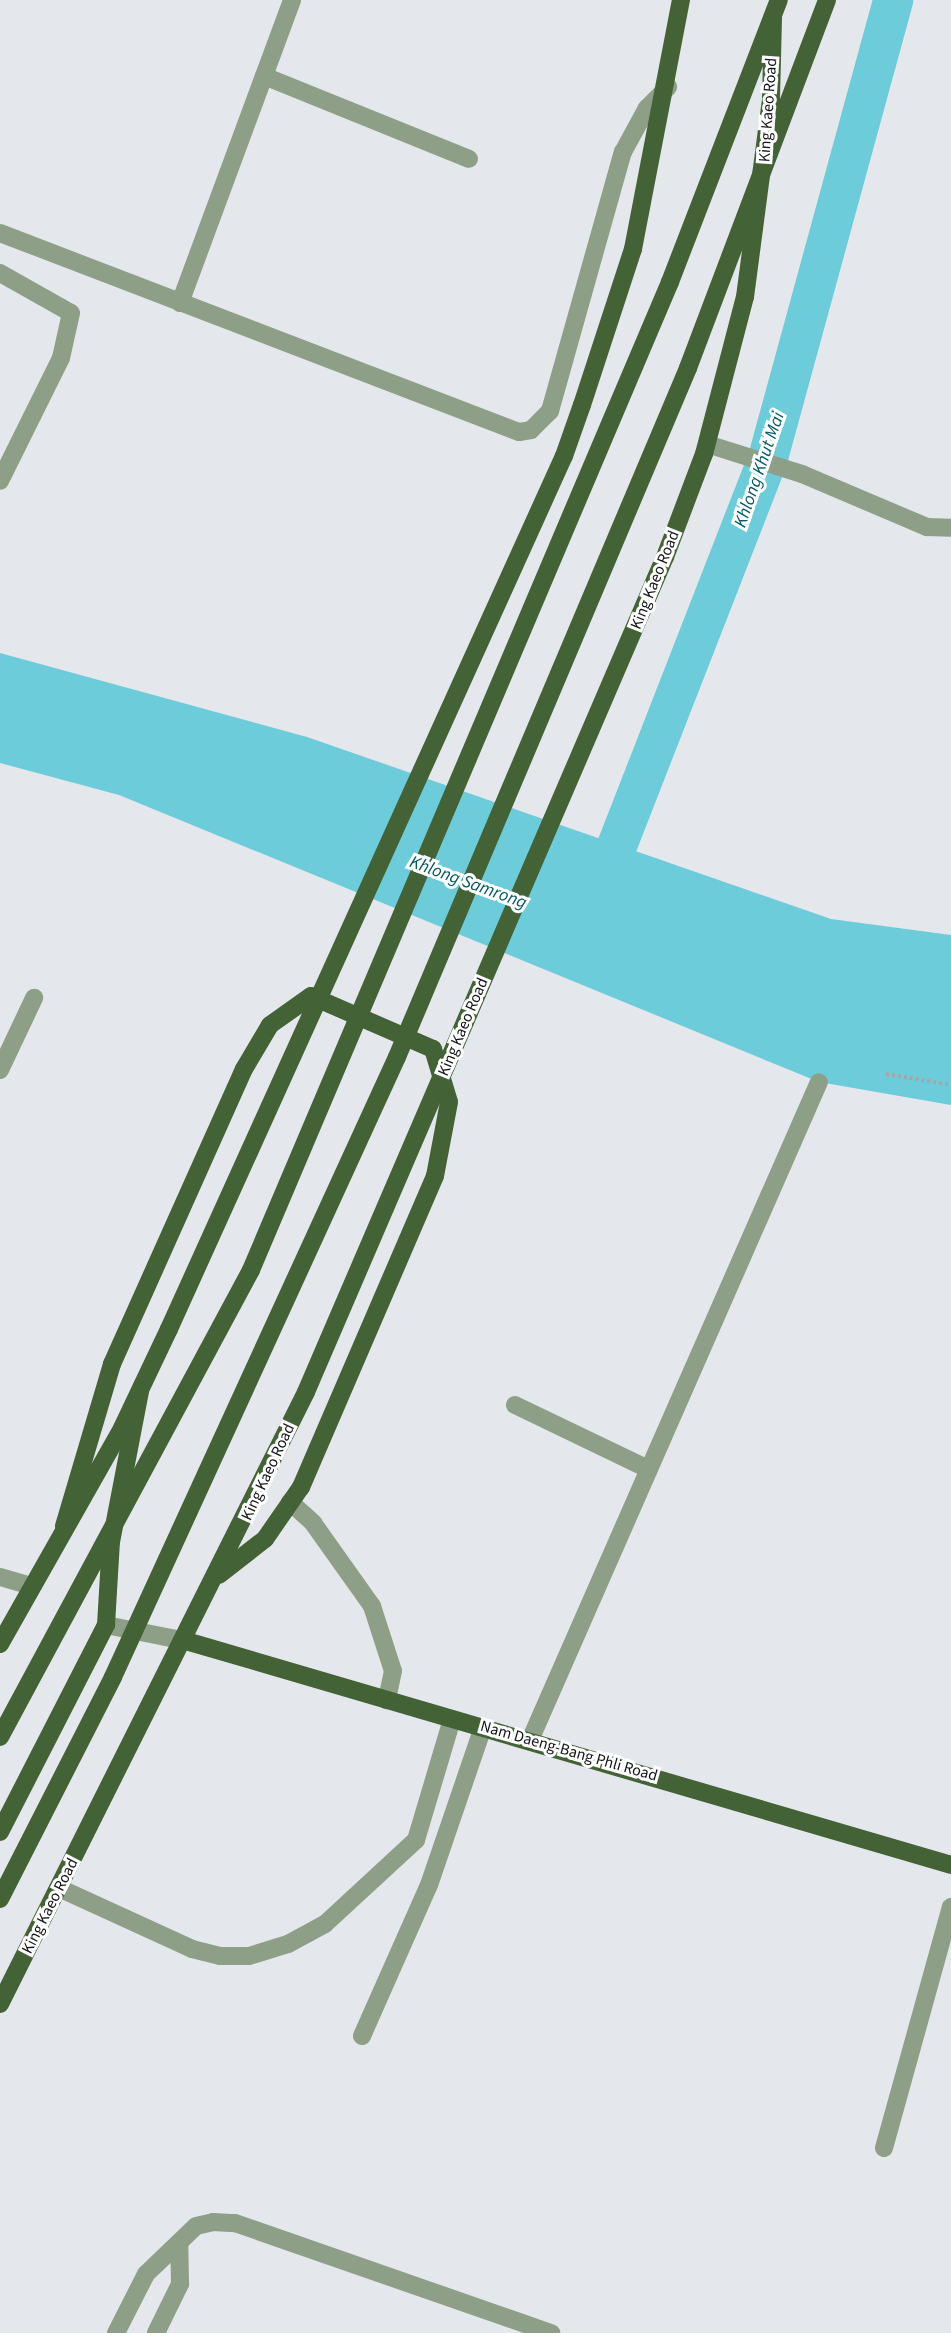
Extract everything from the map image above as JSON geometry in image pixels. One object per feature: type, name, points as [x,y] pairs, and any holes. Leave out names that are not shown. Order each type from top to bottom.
[{"type":"main road","points":[[0,1644],[140,1392],[582,405],[633,249],[668,87],[681,0]]},
{"type":"main road","name":"King Kaeo Road","points":[[0,2004],[219,1575],[306,1392],[665,557],[706,449],[745,297],[758,212],[774,0]]},
{"type":"main road","points":[[0,1737],[251,1270],[670,282],[779,0]]},
{"type":"main road","points":[[0,1899],[113,1677],[396,1057],[688,368],[827,0]]},
{"type":"main road","points":[[64,1526],[112,1364],[244,1069],[270,1025],[311,996],[433,1049],[449,1101],[435,1176],[290,1502],[265,1539],[219,1575]]},
{"type":"main road","points":[[0,1832],[106,1625],[111,1542],[140,1392]]},
{"type":"main road","name":"Nam Daeng-Bang Phli Road","points":[[186,1641],[452,1719],[531,1738],[951,1865]]},
{"type":"street","points":[[180,303],[292,0]]},
{"type":"street","points":[[264,76],[470,159]]},
{"type":"street","points":[[0,233],[506,431],[531,430],[550,411],[557,392],[623,152],[647,108],[668,87]]},
{"type":"street","points":[[0,273],[71,313],[61,358],[0,481]]},
{"type":"street","points":[[706,449],[801,474],[927,527],[951,528]]},
{"type":"street","points":[[0,1070],[34,998]]},
{"type":"street","points":[[531,1738],[819,1082]]},
{"type":"street","points":[[515,1405],[648,1469]]},
{"type":"street","points":[[290,1502],[313,1523],[372,1606],[393,1671],[387,1700]]},
{"type":"street","points":[[0,1577],[32,1586]]},
{"type":"street","points":[[106,1625],[186,1641]]},
{"type":"street","points":[[59,1888],[211,1953],[249,1956],[288,1944],[325,1924],[416,1840],[452,1719]]},
{"type":"street","points":[[362,2036],[429,1885],[483,1727]]},
{"type":"street","points":[[884,2148],[951,1907]]},
{"type":"street","points":[[116,2333],[146,2274],[179,2245],[196,2226],[235,2223],[551,2333]]},
{"type":"street","points":[[156,2333],[180,2284],[179,2245]]},
{"type":"path","points":[[886,1074],[951,1085]]},
{"type":"water","name":"Khlong Samrong","points":[[0,653],[307,737],[831,919],[951,935],[951,1105],[819,1082],[119,795],[0,763]]},
{"type":"waterway","name":"Khlong Khut Mai","points":[[597,897],[768,458],[893,0]]}]
